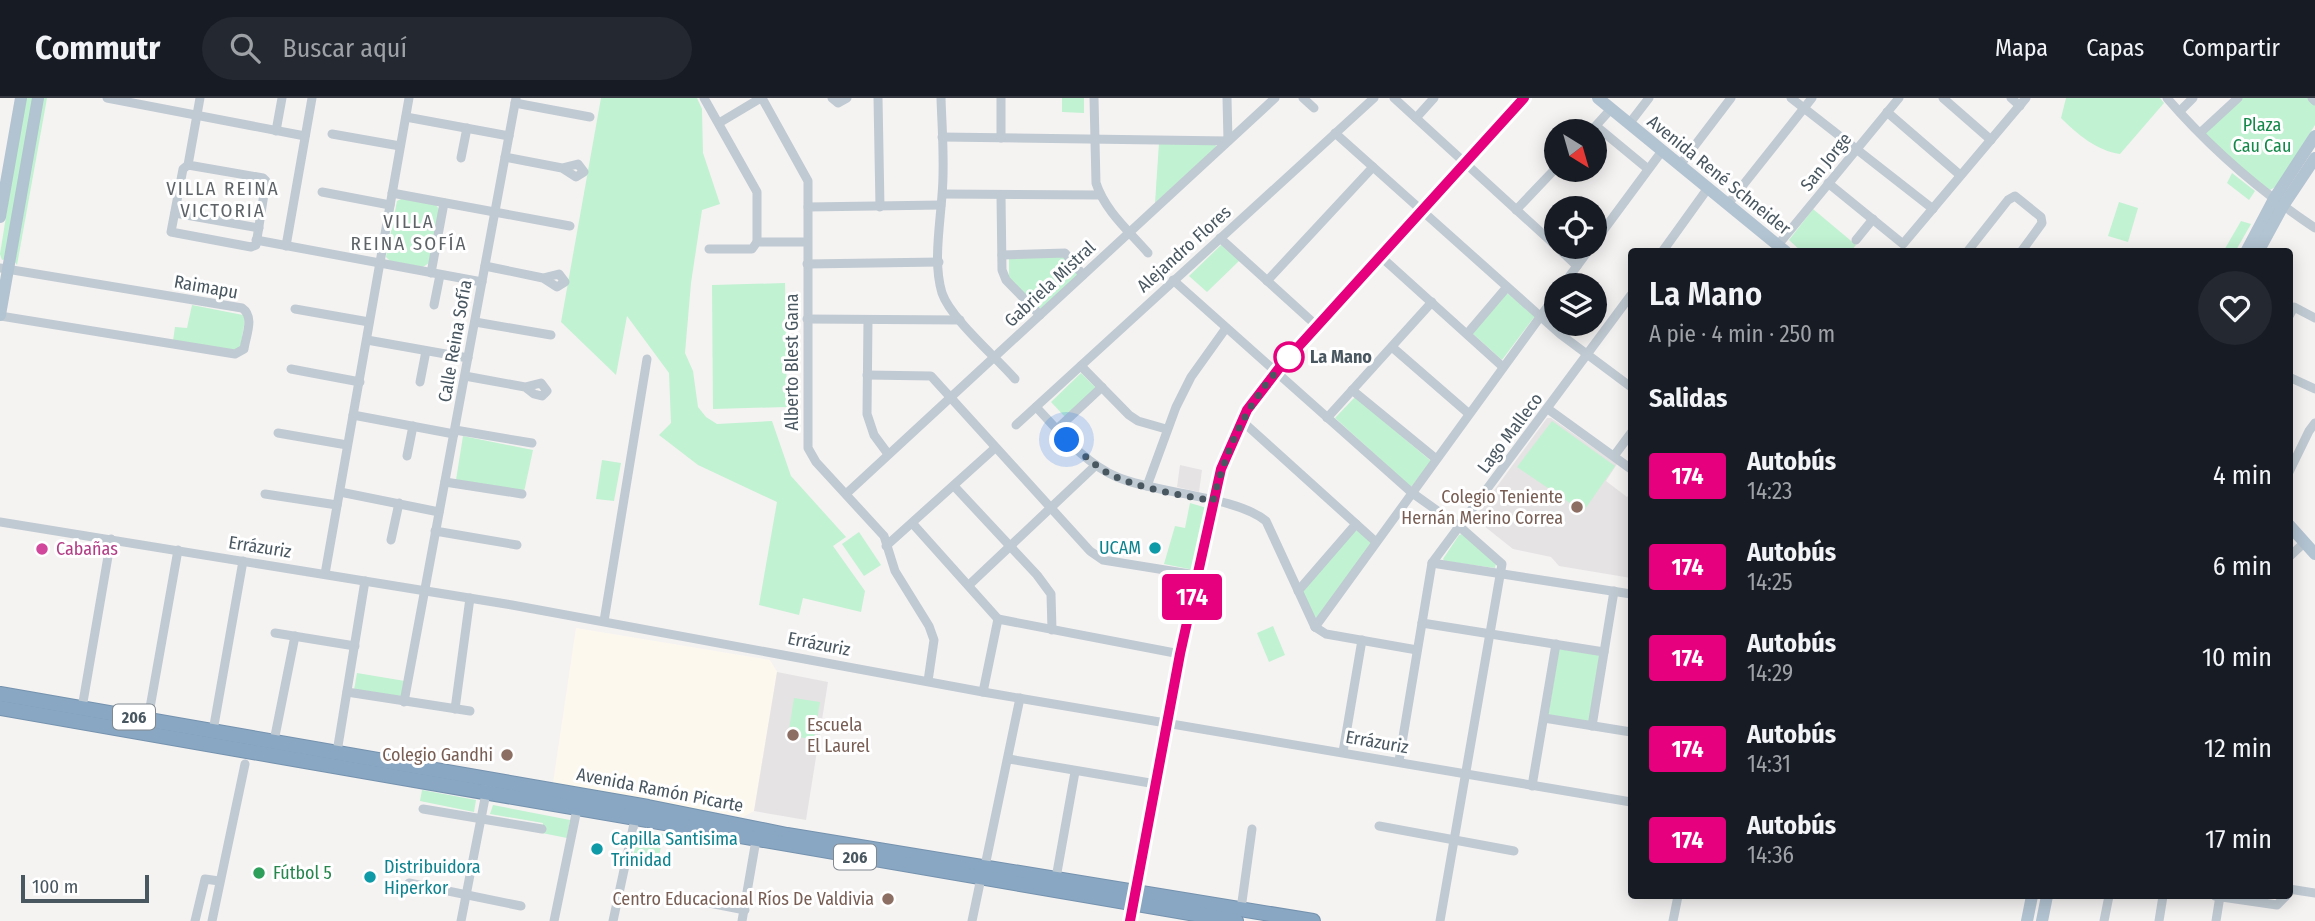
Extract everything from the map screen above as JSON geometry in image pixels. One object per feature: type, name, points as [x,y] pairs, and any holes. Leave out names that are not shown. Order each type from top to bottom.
[{"type":"highway","name":"Avenida Ramón Picarte","points":[[0,694],[148,719],[214,737],[274,741],[337,752],[576,809],[756,840],[983,872],[1056,878],[1208,919],[1238,915]]},
{"type":"highway","name":"Avenida Ramón Picarte","points":[[0,708],[214,737],[488,786],[599,798],[983,872],[1238,915],[1313,921]]},
{"type":"highway","points":[[576,809],[584,802],[599,798]]},
{"type":"main road","points":[[0,217],[21,98]]},
{"type":"main road","points":[[0,315],[4,269],[38,98]]},
{"type":"main road","name":"Avenida René Schneider","points":[[1598,98],[1781,248]]},
{"type":"main road","points":[[2260,248],[2279,203],[2315,136]]},
{"type":"main road","points":[[2249,248],[2279,203],[2315,158]]},
{"type":"main road","points":[[2293,529],[2315,554]]},
{"type":"main road","points":[[2027,921],[2031,899]]},
{"type":"main road","points":[[2042,921],[2046,899]]},
{"type":"street","points":[[107,98],[305,136]]},
{"type":"street","points":[[188,165],[266,181],[256,244],[251,247],[171,232],[183,169],[188,165],[200,98]]},
{"type":"street","points":[[276,131],[282,98]]},
{"type":"street","points":[[286,246],[312,98]]},
{"type":"street","points":[[325,574],[409,98]]},
{"type":"street","points":[[704,98],[757,192],[757,242],[752,249],[709,249]]},
{"type":"street","points":[[719,124],[762,98]]},
{"type":"street","name":"Alberto Blest Gana","points":[[762,98],[808,181],[808,448],[816,462],[884,536],[895,571],[929,626],[934,640],[928,681]]},
{"type":"street","points":[[878,98],[880,207]]},
{"type":"street","points":[[941,98],[943,194],[939,262],[942,292],[960,320],[1015,379]]},
{"type":"street","points":[[1001,98],[1001,138]]},
{"type":"street","points":[[1094,98],[1094,139],[1100,195],[1148,253]]},
{"type":"street","points":[[942,137],[1228,141],[1227,98]]},
{"type":"street","name":"Gabriela Mistral","points":[[846,494],[1275,98]]},
{"type":"street","points":[[1303,98],[1314,108]]},
{"type":"street","name":"Alejandro Flores","points":[[1016,425],[1374,98]]},
{"type":"street","points":[[1394,98],[1544,235]]},
{"type":"street","points":[[1416,118],[1434,98]]},
{"type":"street","points":[[1130,921],[1196,575],[1221,469],[1242,421],[1258,394],[1276,372],[1524,98]]},
{"type":"street","points":[[1629,124],[1650,98]]},
{"type":"street","points":[[1679,165],[1731,98]]},
{"type":"street","points":[[1791,98],[1933,209]]},
{"type":"street","points":[[1728,204],[1812,98]]},
{"type":"street","name":"San Jorge","points":[[1783,248],[1828,183],[1899,98]]},
{"type":"street","points":[[1943,98],[1991,140]]},
{"type":"street","points":[[1828,183],[1903,244],[2023,102],[2011,98]]},
{"type":"street","points":[[2167,98],[2227,160],[2279,203],[2315,228]]},
{"type":"street","points":[[2179,111],[2193,98]]},
{"type":"street","points":[[2200,133],[2238,98]]},
{"type":"street","points":[[516,100],[590,117]]},
{"type":"street","name":"Calle Reina Sofía","points":[[404,702],[516,100]]},
{"type":"street","points":[[1602,119],[1611,109]]},
{"type":"street","points":[[1887,111],[1961,175]]},
{"type":"street","points":[[406,117],[509,136]]},
{"type":"street","points":[[461,158],[467,128]]},
{"type":"street","points":[[1335,133],[1540,316],[1628,385]]},
{"type":"street","points":[[332,134],[400,146]]},
{"type":"street","points":[[1607,139],[1648,170]]},
{"type":"street","points":[[1607,226],[1662,151]]},
{"type":"street","points":[[505,157],[562,168]]},
{"type":"street","points":[[1267,281],[1373,167]]},
{"type":"street","points":[[1516,209],[1544,180]]},
{"type":"street","points":[[1665,248],[1708,188]]},
{"type":"street","points":[[322,192],[390,205]]},
{"type":"street","points":[[392,193],[570,226]]},
{"type":"street","points":[[943,194],[1100,195]]},
{"type":"street","points":[[1001,195],[1002,270],[1006,280],[1040,315]]},
{"type":"street","points":[[1970,248],[2008,200],[2015,196],[2041,217],[2042,223],[2024,248]]},
{"type":"street","points":[[434,305],[444,203]]},
{"type":"street","points":[[808,207],[941,205]]},
{"type":"street","points":[[175,214],[259,228]]},
{"type":"street","points":[[1856,240],[1873,219]]},
{"type":"street","points":[[1220,238],[1317,326]]},
{"type":"street","points":[[256,240],[482,282]]},
{"type":"street","points":[[757,242],[807,242]]},
{"type":"street","points":[[1002,255],[1065,253],[1083,275]]},
{"type":"street","points":[[1380,256],[1503,367]]},
{"type":"street","points":[[1570,259],[1577,265]]},
{"type":"street","points":[[1571,273],[1582,259]]},
{"type":"street","points":[[807,264],[939,262]]},
{"type":"street","points":[[485,266],[543,278]]},
{"type":"street","name":"Raimapu","points":[[0,315],[235,354],[244,349],[250,317],[242,308],[4,269]]},
{"type":"street","points":[[1173,280],[1411,492],[1460,527],[1502,564],[1440,921]]},
{"type":"street","points":[[1467,334],[1507,287]]},
{"type":"street","points":[[1327,418],[1432,302]]},
{"type":"street","points":[[295,309],[369,322]]},
{"type":"street","name":"Lago Malleco","points":[[1399,761],[1433,563],[1587,355],[1627,309]]},
{"type":"street","points":[[2293,309],[2315,318]]},
{"type":"street","points":[[1315,627],[1544,311]]},
{"type":"street","points":[[807,319],[960,320]]},
{"type":"street","points":[[868,320],[867,414],[874,435],[888,454]]},
{"type":"street","points":[[475,322],[551,335]]},
{"type":"street","points":[[1147,486],[1166,429],[1191,377],[1226,328]]},
{"type":"street","points":[[367,340],[468,358]]},
{"type":"street","points":[[1392,347],[1468,413]]},
{"type":"street","points":[[420,382],[426,351]]},
{"type":"street","points":[[604,621],[647,359]]},
{"type":"street","points":[[1081,366],[1129,415],[1138,421],[1166,429]]},
{"type":"street","points":[[291,369],[360,382]]},
{"type":"street","points":[[867,375],[931,376],[1090,551],[1103,560],[1196,575]]},
{"type":"street","points":[[465,376],[525,387]]},
{"type":"street","points":[[2293,379],[2315,389]]},
{"type":"street","points":[[1057,429],[1102,387]]},
{"type":"street","points":[[1352,390],[1435,458]]},
{"type":"street","points":[[1037,407],[1096,465],[1116,477],[1256,513],[1266,521],[1315,627],[1326,634],[1417,650]]},
{"type":"street","points":[[1548,409],[1628,467]]},
{"type":"street","points":[[353,415],[531,443]]},
{"type":"street","points":[[1242,421],[1376,542]]},
{"type":"street","points":[[407,456],[413,426]]},
{"type":"street","points":[[2293,465],[2313,431]]},
{"type":"street","points":[[278,433],[347,445]]},
{"type":"street","points":[[1614,456],[1628,437]]},
{"type":"street","points":[[886,546],[995,448]]},
{"type":"street","points":[[970,585],[1096,465]]},
{"type":"street","points":[[445,482],[522,494]]},
{"type":"street","points":[[954,486],[1037,575],[1051,594],[1052,630]]},
{"type":"street","points":[[340,492],[439,512]]},
{"type":"street","points":[[265,494],[337,505]]},
{"type":"street","points":[[391,540],[399,503]]},
{"type":"street","name":"Errázuriz","points":[[0,522],[604,621],[983,692],[1628,802]]},
{"type":"street","points":[[913,524],[998,619],[1180,654]]},
{"type":"street","points":[[1298,591],[1356,524]]},
{"type":"street","points":[[435,530],[517,545]]},
{"type":"street","points":[[82,708],[111,539]]},
{"type":"street","points":[[2293,553],[2305,542]]},
{"type":"street","points":[[148,719],[178,550]]},
{"type":"street","points":[[214,737],[243,561]]},
{"type":"street","points":[[1433,563],[1628,593]]},
{"type":"street","points":[[337,752],[365,581]]},
{"type":"street","points":[[1592,726],[1614,591]]},
{"type":"street","points":[[455,709],[470,598]]},
{"type":"street","points":[[983,692],[998,619]]},
{"type":"street","points":[[1422,623],[1604,652]]},
{"type":"street","points":[[275,633],[355,646]]},
{"type":"street","points":[[274,741],[295,636]]},
{"type":"street","points":[[1343,752],[1362,640]]},
{"type":"street","points":[[1532,786],[1556,645]]},
{"type":"street","points":[[347,692],[470,711]]},
{"type":"street","points":[[972,921],[1009,760],[1020,698]]},
{"type":"street","points":[[1544,718],[1628,732]]},
{"type":"street","points":[[1009,760],[1156,784]]},
{"type":"street","points":[[212,921],[245,764]]},
{"type":"street","points":[[1056,878],[1076,772]]},
{"type":"street","points":[[461,921],[488,786]]},
{"type":"street","points":[[423,808],[542,830]]},
{"type":"street","points":[[554,921],[576,809]]},
{"type":"street","points":[[613,921],[635,819]]},
{"type":"street","points":[[1378,826],[1514,851]]},
{"type":"street","points":[[1238,915],[1252,829]]},
{"type":"street","points":[[742,921],[756,840]]},
{"type":"street","points":[[195,921],[205,879],[219,881]]},
{"type":"street","points":[[409,883],[521,906]]},
{"type":"street","points":[[2293,890],[2315,893]]},
{"type":"street","points":[[1673,921],[1677,899]]},
{"type":"street","points":[[2104,921],[2108,899]]},
{"type":"street","points":[[2159,921],[2163,899]]},
{"type":"street","points":[[2216,921],[2218,899]]},
{"type":"street","points":[[2238,899],[2277,905],[2283,899]]},
{"type":"street","points":[[694,900],[745,910]]},
{"type":"shaded area","name":"Colegio Teniente Hernán Merino Correa","points":[[1547,418],[1551,418],[1617,464],[1606,481],[1628,496],[1628,578],[1559,566],[1551,557],[1513,549],[1474,518]]},
{"type":"shaded area","points":[[1180,465],[1202,470],[1199,492],[1177,487]]},
{"type":"shaded area","points":[[576,628],[770,660],[777,672],[754,811],[743,817],[553,783]]},
{"type":"shaded area","name":"Escuela El Laurel","points":[[777,672],[828,682],[806,820],[754,811]]},
{"type":"green space","points":[[25,98],[33,98],[5,259],[2,260],[0,254]]},
{"type":"green space","points":[[43,98],[47,98],[17,265],[15,262]]},
{"type":"green space","points":[[601,98],[697,98],[702,109],[703,153],[720,204],[702,210],[691,283],[685,353],[693,371],[698,407],[706,417],[717,424],[772,421],[791,476],[846,537],[833,546],[865,591],[861,612],[803,598],[799,615],[759,605],[777,502],[698,465],[659,435],[671,423],[669,373],[627,316],[616,375],[561,322]]},
{"type":"green space","points":[[1062,98],[1084,98],[1084,113],[1062,112]]},
{"type":"green space","points":[[2066,98],[2160,98],[2164,103],[2120,154],[2095,146],[2061,118]]},
{"type":"green space","name":"Plaza Cau Cau","points":[[2234,98],[2315,98],[2315,125],[2277,186],[2270,190],[2231,160],[2201,129]]},
{"type":"green space","points":[[1159,143],[1215,143],[1216,147],[1155,203]]},
{"type":"green space","points":[[2232,173],[2255,191],[2249,200],[2227,183]]},
{"type":"green space","points":[[401,199],[435,204],[439,209],[429,263],[423,267],[390,261],[386,257],[397,201]]},
{"type":"green space","points":[[2119,202],[2138,208],[2128,242],[2108,236]]},
{"type":"green space","points":[[1813,209],[1856,245],[1853,248],[1798,248],[1789,240]]},
{"type":"green space","points":[[2241,221],[2251,224],[2237,248],[2225,248]]},
{"type":"green space","points":[[1222,244],[1240,260],[1207,292],[1189,276]]},
{"type":"green space","points":[[1009,256],[1064,257],[1079,274],[1038,311],[1009,280]]},
{"type":"green space","points":[[785,283],[787,407],[713,409],[712,285]]},
{"type":"green space","points":[[1506,292],[1535,316],[1502,360],[1472,333]]},
{"type":"green space","points":[[192,305],[243,315],[245,320],[240,349],[235,352],[173,341],[175,327],[187,328]]},
{"type":"green space","points":[[1081,373],[1097,389],[1066,418],[1051,402]]},
{"type":"green space","points":[[1355,397],[1431,461],[1411,487],[1335,418]]},
{"type":"green space","points":[[1552,421],[1615,466],[1583,512],[1517,467]]},
{"type":"green space","points":[[463,436],[533,450],[524,492],[456,480]]},
{"type":"green space","points":[[602,460],[621,463],[614,501],[596,499]]},
{"type":"green space","points":[[1190,503],[1207,508],[1194,570],[1164,564],[1175,526],[1185,528]]},
{"type":"green space","points":[[1354,527],[1372,544],[1316,621],[1302,590]]},
{"type":"green space","points":[[859,532],[881,565],[864,576],[842,544]]},
{"type":"green space","points":[[1462,534],[1496,563],[1495,568],[1444,561]]},
{"type":"green space","points":[[1273,626],[1285,655],[1269,662],[1257,633]]},
{"type":"green space","points":[[1559,649],[1600,655],[1589,722],[1548,717]]},
{"type":"green space","points":[[357,673],[405,681],[402,699],[354,690]]},
{"type":"green space","points":[[794,698],[820,702],[814,739],[788,736]]},
{"type":"green space","points":[[422,790],[476,800],[474,812],[420,801]]},
{"type":"green space","points":[[493,805],[570,820],[567,838],[542,833],[543,823],[490,814]]},
{"type":"green space","points":[[639,830],[664,834],[656,869],[631,864]]},
{"type":"bus line","name":"174","points":[[1130,921],[1196,575],[1221,469],[1247,410],[1280,367],[1524,98]]},
{"type":"place","name":"La Mano","points":[[1289,357]]},
{"type":"place","name":"Colegio Teniente Hernán Merino Correa","points":[[1577,507]]},
{"type":"place","name":"UCAM","points":[[1155,548]]},
{"type":"place","name":"Cabañas","points":[[42,549]]},
{"type":"place","name":"Escuela El Laurel","points":[[793,735]]},
{"type":"place","name":"Colegio Gandhi","points":[[507,755]]},
{"type":"place","name":"Capilla Santisima Trinidad","points":[[597,849]]},
{"type":"place","name":"Fútbol 5","points":[[259,873]]},
{"type":"place","name":"Distribuidora Hiperkor","points":[[370,877]]},
{"type":"place","name":"Centro Educacional Ríos De Valdivia","points":[[888,899]]},
{"type":"district","name":"VILLA REINA VICTORIA","points":[[223,199]]},
{"type":"district","name":"VILLA REINA SOFÍA","points":[[409,232]]},
{"type":"route","points":[[1067,440],[1102,470],[1116,477],[1213,501],[1221,469],[1247,410],[1289,357]]}]
